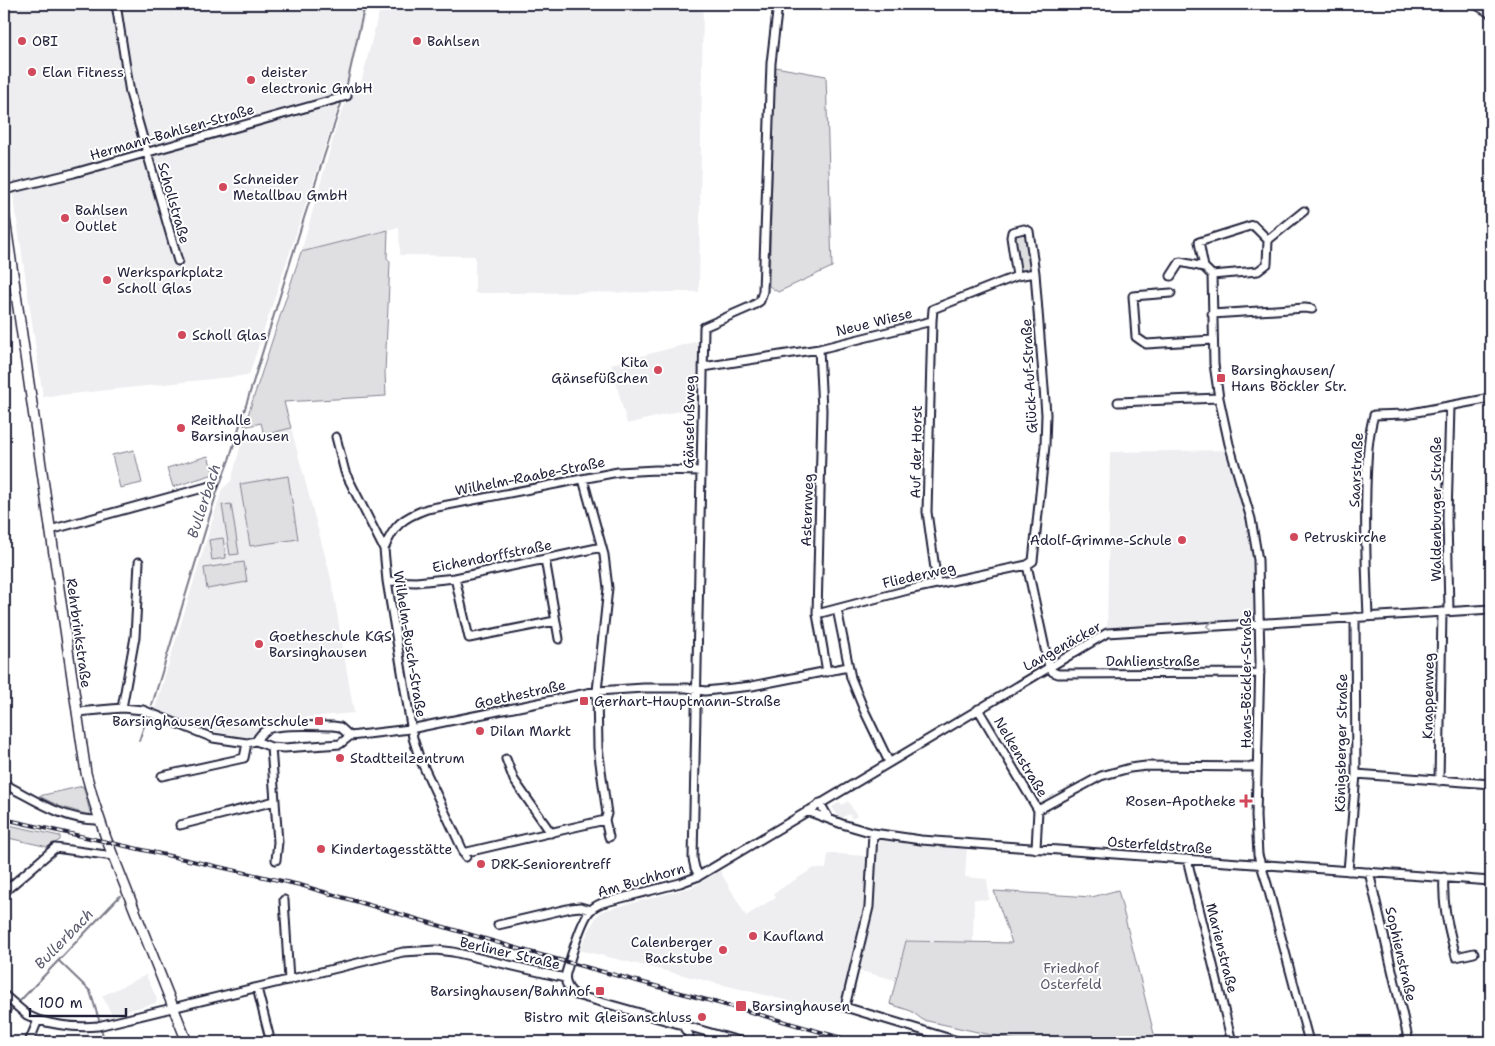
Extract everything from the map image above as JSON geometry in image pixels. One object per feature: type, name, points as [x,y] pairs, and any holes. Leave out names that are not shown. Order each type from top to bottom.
[{"type":"main road","points":[[1476,4],[1491,13]]},
{"type":"main road","name":"Rehrbrinkstraße","points":[[4,212],[86,773],[99,820],[187,1042]]},
{"type":"street","name":"Schollstraße","points":[[116,4],[130,93],[178,261]]},
{"type":"street","name":"Gänsefußweg","points":[[699,876],[695,868],[694,859],[704,327],[752,306],[760,300],[763,291],[771,63],[778,4]]},
{"type":"street","name":"Hermann-Bahlsen-Straße","points":[[4,190],[74,173],[347,96]]},
{"type":"street","points":[[1268,240],[1304,211]]},
{"type":"street","points":[[1253,225],[1268,240],[1267,264],[1258,271],[1212,276],[1204,267],[1199,242],[1253,225]]},
{"type":"street","name":"Glück-Auf-Straße","points":[[1017,276],[1010,237],[1012,232],[1024,229],[1029,231],[1035,273],[1046,414],[1045,446],[1033,561],[1027,565]]},
{"type":"street","points":[[1171,276],[1180,262],[1204,267]]},
{"type":"street","name":"Neue Wiese","points":[[703,367],[819,349],[932,321],[932,309],[1017,276],[1035,273]]},
{"type":"street","name":"Hans-Böckler-Straße","points":[[1212,276],[1214,364],[1219,398],[1229,444],[1251,519],[1258,560],[1260,673],[1256,816],[1258,855],[1309,1042]]},
{"type":"street","points":[[1171,293],[1133,296],[1136,337],[1146,344],[1213,340]]},
{"type":"street","points":[[1212,314],[1305,308],[1312,310]]},
{"type":"street","name":"Auf der Horst","points":[[932,321],[928,512],[937,583]]},
{"type":"street","name":"Asternweg","points":[[819,349],[822,410],[817,614],[827,672]]},
{"type":"street","points":[[1118,402],[1219,398]]},
{"type":"street","points":[[1450,406],[1491,398]]},
{"type":"street","name":"Saarstraße","points":[[1368,616],[1366,495],[1369,432],[1374,415],[1406,414],[1450,406]]},
{"type":"street","name":"Waldenburger Straße","points":[[1445,611],[1450,406]]},
{"type":"street","name":"Wilhelm-Busch-Straße","points":[[336,437],[345,472],[384,549],[387,581],[410,729],[419,757],[465,855],[551,833]]},
{"type":"street","name":"Wilhelm-Raabe-Straße","points":[[384,549],[390,533],[401,522],[427,509],[618,472],[656,470],[701,471]]},
{"type":"street","points":[[583,479],[604,555],[608,588],[597,692],[598,748],[607,814],[605,820],[609,837]]},
{"type":"street","points":[[50,530],[214,484]]},
{"type":"street","name":"Eichendorffstraße","points":[[387,581],[416,582],[455,578],[602,547]]},
{"type":"street","points":[[544,559],[559,639]]},
{"type":"street","points":[[122,708],[134,637],[139,562]]},
{"type":"street","points":[[1027,565],[1049,666]]},
{"type":"street","name":"Fliederweg","points":[[817,614],[937,583],[1027,565]]},
{"type":"street","points":[[455,578],[468,638],[555,621]]},
{"type":"street","points":[[837,609],[848,667],[864,710],[889,762]]},
{"type":"street","name":"Langenäcker","points":[[699,876],[1107,632],[1491,609]]},
{"type":"street","name":"Knappenweg","points":[[1439,781],[1445,611]]},
{"type":"street","name":"Königsberger Straße","points":[[1348,871],[1356,774],[1356,617]]},
{"type":"street","name":"Dahlienstraße","points":[[1049,666],[1053,672],[1058,674],[1260,673]]},
{"type":"street","name":"Goethestraße","points":[[256,741],[271,747],[284,748],[340,744],[350,736],[410,729],[597,692],[644,688],[705,691],[752,686],[848,667]]},
{"type":"street","points":[[77,712],[122,708],[143,710],[213,738],[247,743],[256,741],[260,734],[272,728],[333,726],[340,727],[350,736]]},
{"type":"street","name":"Nelkenstraße","points":[[978,709],[1038,810],[1036,849]]},
{"type":"street","points":[[162,776],[244,758],[247,743]]},
{"type":"street","points":[[271,747],[278,842],[276,860]]},
{"type":"street","points":[[506,759],[514,780],[551,833],[605,820]]},
{"type":"street","points":[[1038,810],[1101,776],[1130,768],[1146,766],[1257,767]]},
{"type":"street","points":[[1356,774],[1491,784]]},
{"type":"street","points":[[4,784],[67,816],[99,820]]},
{"type":"street","points":[[180,825],[275,801]]},
{"type":"street","points":[[820,804],[829,819]]},
{"type":"street","name":"Osterfeldstraße","points":[[807,811],[873,833],[921,840],[1491,881]]},
{"type":"street","points":[[873,833],[869,907],[845,1007],[961,1042]]},
{"type":"street","points":[[4,892],[55,848],[113,856]]},
{"type":"street","name":"Marienstraße","points":[[1187,859],[1232,1042]]},
{"type":"street","name":"Sophienstraße","points":[[1369,872],[1409,1042]]},
{"type":"street","name":"Am Buchhorn","points":[[565,978],[583,924],[591,910],[602,903],[680,884],[699,876]]},
{"type":"street","points":[[1444,877],[1444,910],[1456,958],[1474,953]]},
{"type":"street","points":[[284,900],[289,980]]},
{"type":"street","name":"Am Buchhorn","points":[[498,925],[571,908],[580,907],[591,910]]},
{"type":"street","name":"Berliner Straße","points":[[4,995],[27,1015],[38,1020],[58,1026],[101,1026],[403,952],[436,950],[494,960],[565,978],[566,985],[576,995],[743,1042]]},
{"type":"street","points":[[258,988],[269,1035]]},
{"type":"street","points":[[29,1042],[38,1020]]},
{"type":"street","points":[[683,1026],[689,1035],[688,1042]]},
{"type":"shaded area","points":[[4,4],[368,4],[344,89],[249,375],[43,397],[4,132]]},
{"type":"shaded area","name":"Bahlsen","points":[[381,4],[703,4],[699,292],[475,293],[475,256],[400,255],[399,227],[301,252],[338,121],[347,100],[347,93],[361,83]]},
{"type":"shaded area","points":[[698,341],[696,407],[627,424],[611,364]]},
{"type":"shaded area","name":"Goetheschule KGS Barsinghausen","points":[[291,428],[331,578],[354,713],[264,721],[254,735],[249,738],[204,729],[155,709],[222,489],[231,481],[242,441]]},
{"type":"shaded area","name":"Adolf-Grimme-Schule","points":[[1231,450],[1258,560],[1259,623],[1107,633],[1110,452]]},
{"type":"shaded area","points":[[848,801],[857,816],[852,819],[849,814],[840,819],[832,807],[840,802],[842,805]]},
{"type":"shaded area","points":[[878,837],[967,847],[965,877],[987,879],[989,900],[974,899],[973,942],[906,940],[895,980],[853,969],[843,1014],[579,950],[596,917],[602,911],[693,887],[720,871],[746,916],[776,897],[774,893],[814,868],[826,869],[828,853],[876,857]]},
{"type":"shaded area","points":[[146,975],[157,999],[156,1003],[112,1015],[102,996]]},
{"type":"green space","points":[[775,67],[826,76],[832,267],[778,292],[769,286]]},
{"type":"green space","points":[[388,230],[387,258],[390,262],[385,372],[386,396],[284,402],[291,428],[264,435],[261,423],[244,427],[301,252]]},
{"type":"green space","points":[[1029,231],[1035,273],[1017,276],[1012,232]]},
{"type":"green space","points":[[134,450],[142,483],[120,488],[112,455]]},
{"type":"green space","points":[[208,456],[214,474],[173,487],[167,468]]},
{"type":"green space","points":[[288,476],[298,539],[250,546],[240,484]]},
{"type":"green space","points":[[231,504],[239,554],[230,555],[222,505]]},
{"type":"green space","points":[[223,538],[226,558],[212,560],[209,540]]},
{"type":"green space","points":[[244,562],[247,582],[207,589],[204,568]]},
{"type":"green space","points":[[83,786],[90,812],[89,815],[59,806],[39,796]]},
{"type":"green space","points":[[4,824],[60,836],[60,840],[48,847],[4,837]]},
{"type":"green space","name":"Friedhof Osterfeld","points":[[1118,890],[1156,1042],[1023,1042],[923,1020],[911,1011],[890,1004],[906,941],[1012,943],[994,891],[1092,897]]},
{"type":"waterway","name":"Bullerbach","points":[[345,93],[365,4]]},
{"type":"waterway","name":"Bullerbach","points":[[152,705],[217,492],[229,460],[341,104]]},
{"type":"waterway","name":"Bullerbach","points":[[139,741],[145,723]]},
{"type":"waterway","name":"Bullerbach","points":[[17,1004],[120,896]]},
{"type":"waterway","points":[[59,961],[90,991],[100,1023]]},
{"type":"waterway","name":"Bullerbach","points":[[4,1018],[14,1007]]},
{"type":"waterway","points":[[101,1028],[103,1036],[110,1042]]},
{"type":"railway","points":[[4,819],[300,885],[530,952],[856,1042]]},
{"type":"place","name":"OBI","points":[[22,41]]},
{"type":"place","name":"Bahlsen","points":[[417,41]]},
{"type":"place","name":"Elan Fitness","points":[[32,72]]},
{"type":"place","name":"deister electronic GmbH","points":[[251,80]]},
{"type":"place","name":"Schneider Metallbau GmbH","points":[[223,187]]},
{"type":"place","name":"Bahlsen Outlet","points":[[65,218]]},
{"type":"place","name":"Werksparkplatz Scholl Glas","points":[[107,280]]},
{"type":"place","name":"Scholl Glas","points":[[182,335]]},
{"type":"place","name":"Kita Gänsefüßchen","points":[[658,370]]},
{"type":"place","name":"Barsinghausen/ Hans Böckler Str.","points":[[1221,378]]},
{"type":"place","name":"Reithalle Barsinghausen","points":[[181,428]]},
{"type":"place","name":"Petruskirche","points":[[1294,537]]},
{"type":"place","name":"Adolf-Grimme-Schule","points":[[1182,540]]},
{"type":"place","name":"Goetheschule KGS Barsinghausen","points":[[259,644]]},
{"type":"place","name":"Gerhart-Hauptmann-Straße","points":[[584,701]]},
{"type":"place","name":"Barsinghausen/Gesamtschule","points":[[319,721]]},
{"type":"place","name":"Dilan Markt","points":[[480,731]]},
{"type":"place","name":"Stadtteilzentrum","points":[[340,758]]},
{"type":"place","name":"Rosen-Apotheke","points":[[1246,801]]},
{"type":"place","name":"Kindertagesstätte","points":[[321,849]]},
{"type":"place","name":"DRK-Seniorentreff","points":[[481,864]]},
{"type":"place","name":"Kaufland","points":[[753,936]]},
{"type":"place","name":"Calenberger Backstube","points":[[723,950]]},
{"type":"place","name":"Barsinghausen/Bahnhof","points":[[600,991]]},
{"type":"place","name":"Barsinghausen","points":[[741,1006]]},
{"type":"place","name":"Bistro mit Gleisanschluss","points":[[702,1017]]}]
